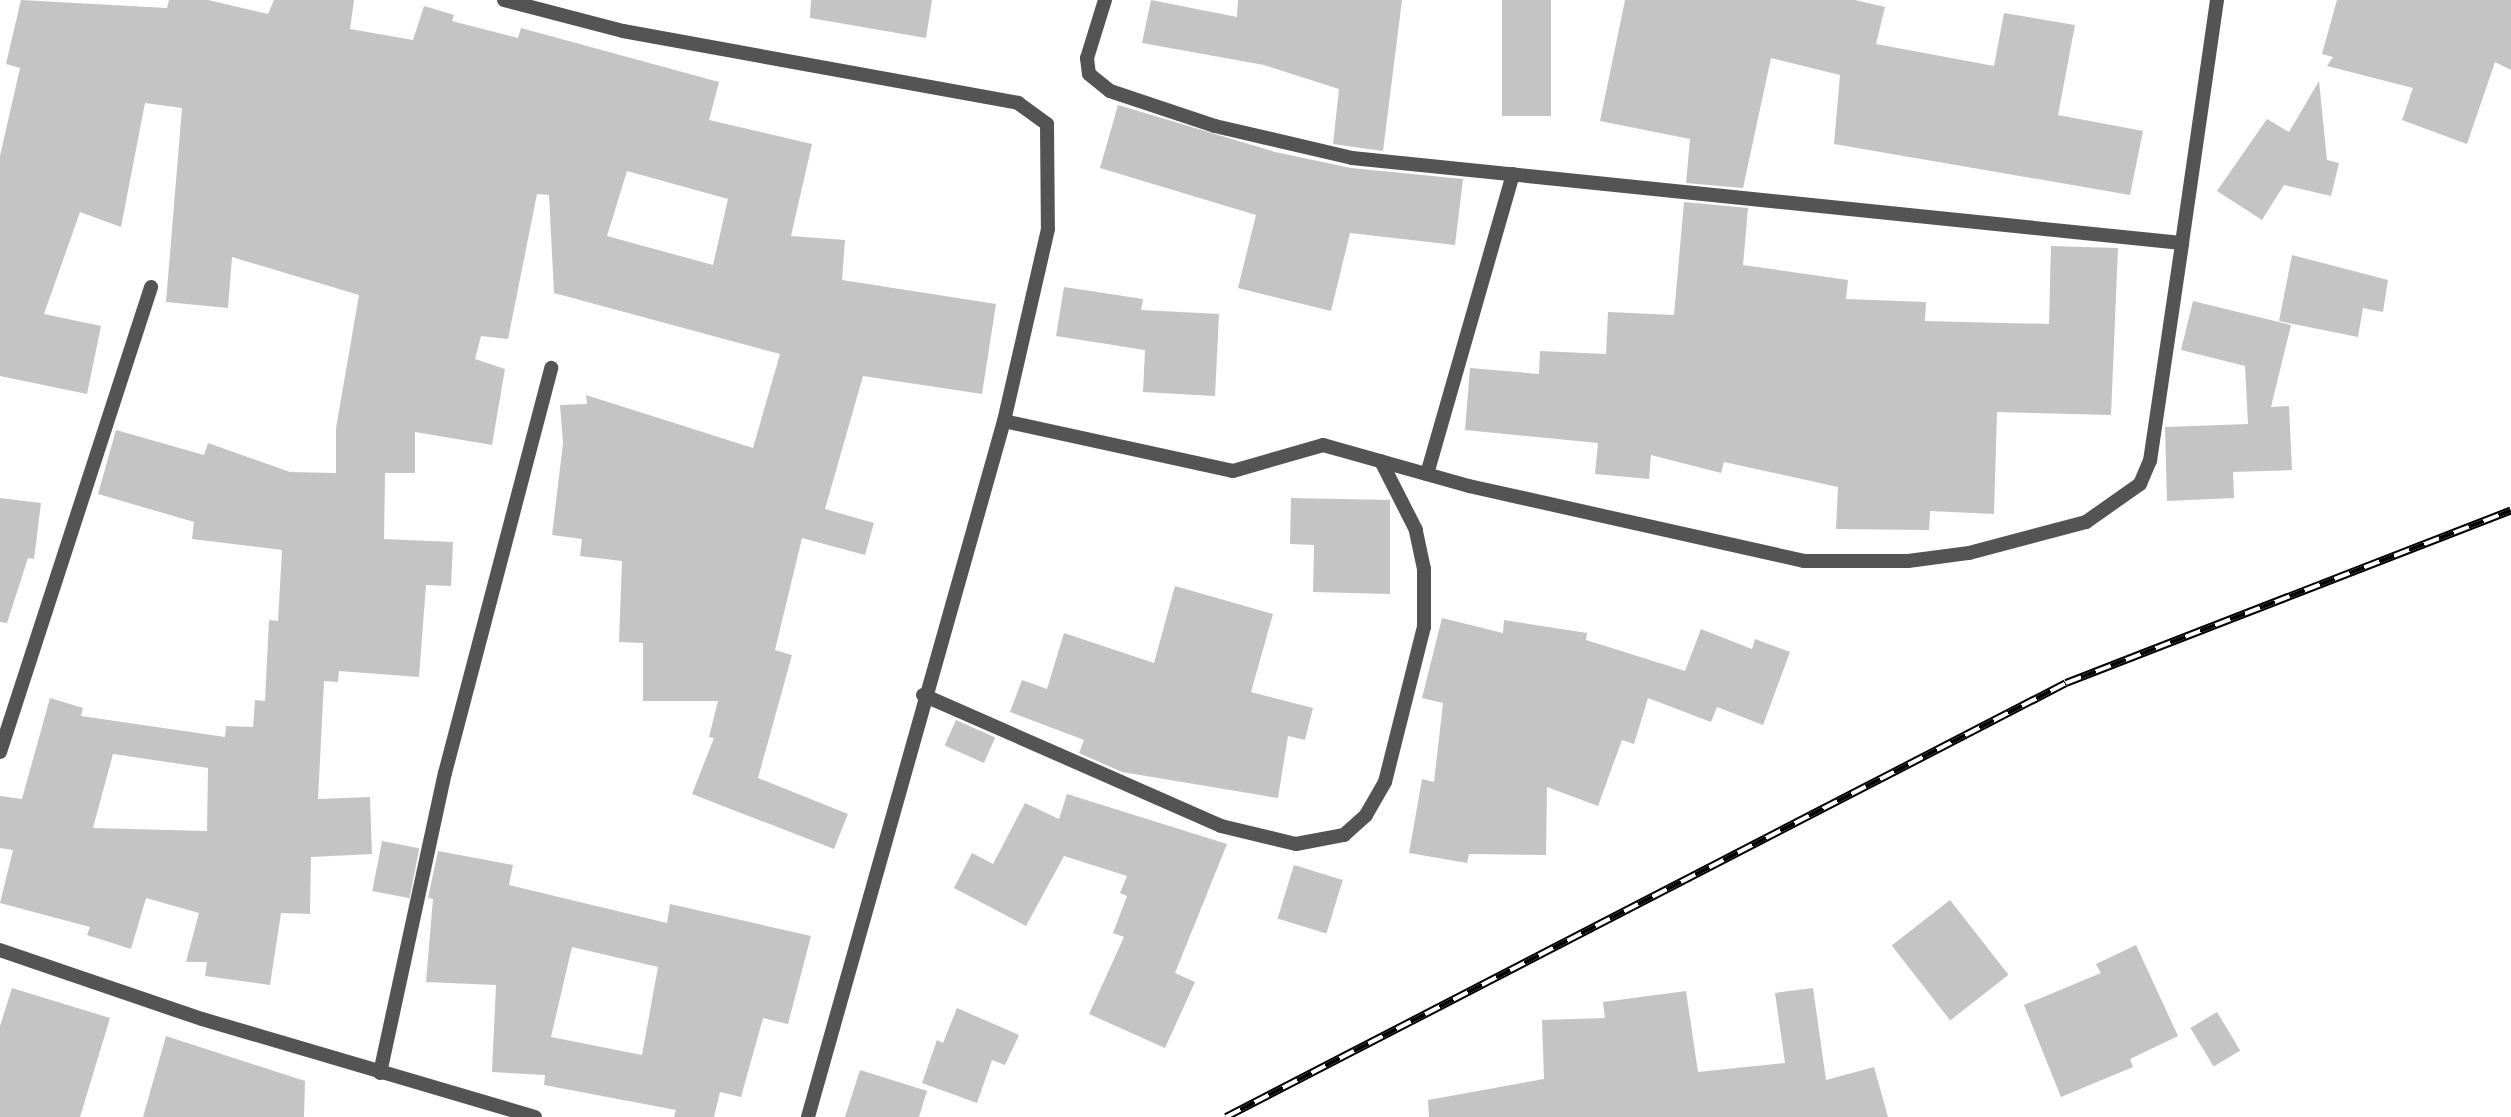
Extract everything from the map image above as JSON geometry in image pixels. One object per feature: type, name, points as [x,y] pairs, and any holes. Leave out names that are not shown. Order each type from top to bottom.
[{"type":"street","points":[[504,0],[623,31],[1018,103],[1035,111],[1047,124],[1048,229],[1004,421],[923,695],[808,1117]]},
{"type":"street","points":[[1105,0],[1087,58],[1089,74],[1110,90],[1215,126],[1352,158],[2182,243]]},
{"type":"street","points":[[1004,421],[1203,468],[1233,471],[1323,445],[1422,473],[1804,561],[1908,561],[2036,537],[2086,522],[2140,484],[2150,461],[2217,0]]},
{"type":"street","points":[[1402,496],[1422,473],[1513,174]]},
{"type":"street","points":[[0,752],[151,287]]},
{"type":"street","points":[[380,1073],[444,773],[551,368]]},
{"type":"street","points":[[923,695],[1222,826],[1296,844],[1344,835],[1366,815],[1385,782],[1424,626],[1424,569],[1402,496],[1381,461]]},
{"type":"street","points":[[0,950],[380,1073],[535,1117]]},
{"type":"building","points":[[21,0],[167,8],[169,0],[208,0],[268,14],[274,0],[354,0],[350,29],[413,40],[424,6],[454,15],[452,21],[518,38],[521,28],[719,82],[709,120],[812,144],[791,236],[845,240],[842,280],[996,304],[982,394],[863,376],[825,509],[874,523],[865,555],[802,538],[775,650],[792,655],[758,778],[848,814],[834,849],[692,794],[714,738],[709,737],[718,701],[643,701],[643,643],[619,642],[622,561],[580,556],[582,539],[552,535],[563,443],[560,405],[587,404],[586,395],[753,448],[780,354],[554,293],[549,195],[537,194],[508,339],[481,336],[475,359],[505,369],[492,445],[415,432],[415,473],[385,473],[384,539],[453,542],[451,586],[426,585],[419,677],[339,671],[338,682],[324,681],[318,799],[370,797],[372,854],[311,857],[310,914],[281,913],[270,985],[205,976],[207,962],[186,962],[199,913],[146,898],[131,949],[87,935],[90,927],[0,903],[13,850],[0,848],[0,796],[22,799],[50,698],[83,708],[81,716],[225,737],[226,726],[253,727],[255,700],[265,701],[269,620],[278,621],[282,550],[192,539],[194,522],[98,494],[116,430],[204,455],[208,443],[290,472],[336,473],[336,428],[359,295],[232,257],[228,308],[166,302],[182,108],[145,103],[121,227],[80,212],[44,314],[101,326],[87,394],[0,376],[0,156],[20,68],[6,64]],"holes":[[[627,171],[728,199],[713,265],[607,236]],[[113,754],[208,768],[207,831],[93,828]]]},
{"type":"building","points":[[811,0],[932,0],[926,38],[810,18]]},
{"type":"building","points":[[1151,0],[1237,17],[1238,0],[1402,0],[1383,151],[1333,144],[1339,89],[1264,65],[1142,43]]},
{"type":"building","points":[[1502,0],[1551,0],[1551,116],[1502,116]]},
{"type":"building","points":[[1625,0],[1855,0],[1885,7],[1876,44],[1994,66],[2004,13],[2075,25],[2058,115],[2143,131],[2130,195],[1834,144],[1840,75],[1771,58],[1743,188],[1686,183],[1690,139],[1600,121]]},
{"type":"building","points":[[2337,0],[2511,0],[2511,70],[2495,62],[2467,144],[2402,120],[2413,88],[2327,66],[2333,57],[2322,54]]},
{"type":"building","points":[[2319,81],[2327,160],[2339,163],[2331,196],[2284,185],[2262,220],[2217,191],[2267,119],[2289,132]]},
{"type":"building","points":[[1118,105],[1275,152],[1351,168],[1463,179],[1455,245],[1350,233],[1331,311],[1238,288],[1256,215],[1100,168]]},
{"type":"building","points":[[1684,202],[1748,208],[1743,265],[1848,280],[1846,299],[1926,302],[1925,321],[2049,324],[2051,246],[2118,248],[2111,415],[1997,412],[1994,514],[1930,511],[1929,530],[1836,529],[1838,487],[1724,462],[1721,473],[1651,455],[1649,479],[1595,474],[1598,443],[1465,430],[1470,368],[1539,374],[1540,351],[1606,354],[1608,312],[1674,315]]},
{"type":"building","points":[[2292,255],[2388,280],[2383,312],[2363,308],[2358,337],[2279,321]]},
{"type":"building","points":[[1064,287],[1143,299],[1141,310],[1219,314],[1215,396],[1143,392],[1145,350],[1056,336]]},
{"type":"building","points":[[2193,301],[2291,325],[2271,407],[2289,406],[2292,470],[2233,472],[2234,498],[2167,501],[2165,427],[2248,424],[2245,366],[2181,350]]},
{"type":"building","points":[[0,498],[41,503],[34,559],[28,558],[7,623],[0,622]]},
{"type":"building","points":[[1291,498],[1390,500],[1390,594],[1313,592],[1314,545],[1290,544]]},
{"type":"building","points":[[1175,586],[1273,614],[1251,692],[1313,708],[1305,740],[1288,736],[1278,798],[1122,772],[1079,753],[1084,740],[1010,712],[1022,680],[1047,689],[1064,633],[1154,663]]},
{"type":"building","points":[[1442,618],[1503,633],[1504,620],[1587,633],[1586,640],[1685,671],[1701,629],[1752,649],[1755,639],[1790,652],[1763,725],[1717,707],[1711,722],[1648,698],[1634,744],[1622,740],[1598,806],[1547,787],[1546,855],[1469,854],[1467,863],[1409,853],[1422,779],[1434,782],[1443,703],[1422,698]]},
{"type":"building","points":[[956,720],[995,737],[984,763],[945,746]]},
{"type":"building","points":[[1067,794],[1227,844],[1175,973],[1195,982],[1165,1048],[1089,1014],[1124,937],[1113,933],[1127,896],[1120,893],[1127,876],[1064,856],[1026,926],[954,888],[972,853],[993,864],[1025,803],[1059,819]]},
{"type":"building","points":[[382,841],[419,848],[410,898],[372,891]]},
{"type":"building","points":[[438,851],[513,865],[509,885],[667,923],[670,904],[811,936],[788,1024],[763,1018],[741,1097],[720,1092],[714,1117],[674,1117],[676,1110],[544,1085],[545,1075],[492,1072],[496,985],[426,982],[433,899],[428,898]],"holes":[[[572,947],[658,967],[642,1055],[551,1037]]]},
{"type":"building","points":[[1294,865],[1343,880],[1326,933],[1278,919]]},
{"type":"building","points":[[1950,900],[2008,975],[1950,1020],[1892,946]]},
{"type":"building","points":[[2136,945],[2178,1036],[2130,1059],[2133,1067],[2061,1097],[2024,1005],[2101,973],[2096,964]]},
{"type":"building","points":[[12,988],[110,1018],[80,1117],[0,1117],[0,1026]]},
{"type":"building","points":[[1813,988],[1826,1080],[1874,1067],[1888,1117],[1429,1117],[1428,1100],[1544,1079],[1542,1020],[1605,1018],[1603,1002],[1686,991],[1698,1072],[1785,1063],[1775,993]]},
{"type":"building","points":[[957,1008],[1019,1035],[1005,1065],[992,1060],[977,1103],[922,1083],[937,1040],[943,1043]]},
{"type":"building","points":[[2217,1012],[2240,1051],[2214,1067],[2190,1028]]},
{"type":"building","points":[[166,1036],[305,1081],[304,1117],[143,1117]]},
{"type":"building","points":[[860,1070],[927,1091],[919,1117],[845,1117]]},
{"type":"railway","points":[[1226,1117],[2066,683],[2511,510]]}]
